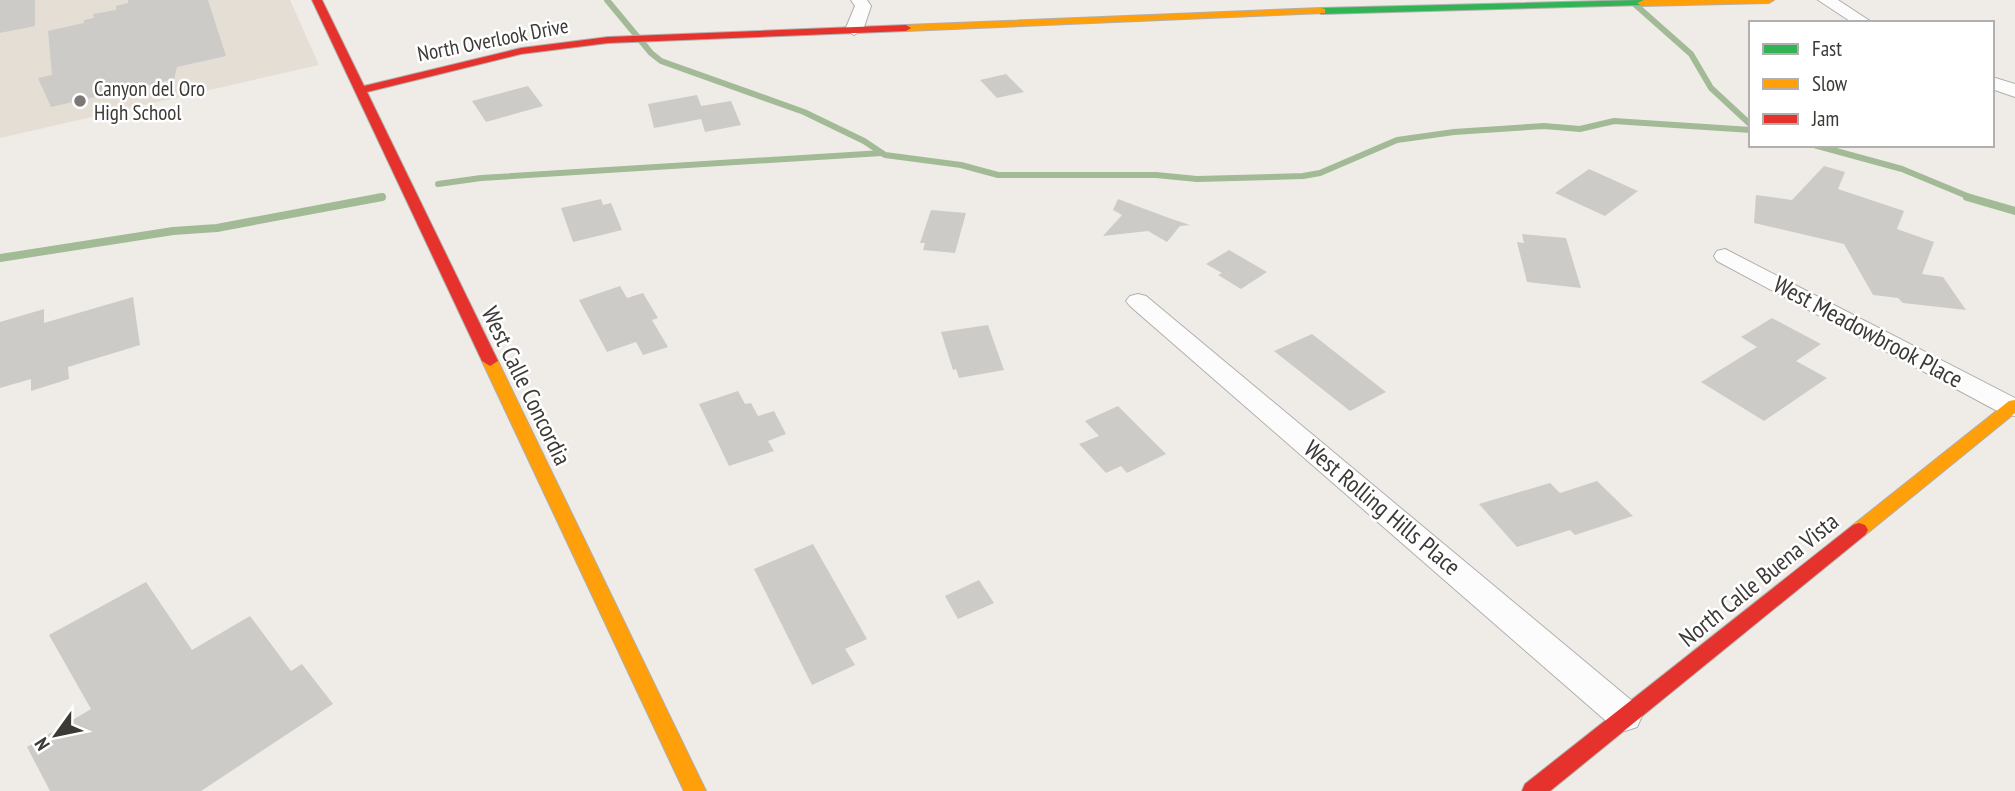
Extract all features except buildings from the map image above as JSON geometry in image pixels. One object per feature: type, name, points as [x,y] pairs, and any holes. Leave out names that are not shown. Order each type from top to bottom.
[{"type":"street","name":"West Calle Concordia","points":[[317,0],[695,791]]},
{"type":"street","points":[[854,30],[863,6],[859,0]]},
{"type":"street","name":"North Overlook Drive","points":[[359,91],[521,51],[608,40],[1339,5],[1769,0]]},
{"type":"street","points":[[1826,0],[1862,21]]},
{"type":"street","points":[[1994,83],[2015,91]]},
{"type":"street","name":"West Meadowbrook Place","points":[[1725,256],[2013,407]]},
{"type":"street","name":"West Rolling Hills Place","points":[[1138,301],[1625,716]]},
{"type":"street","name":"North Calle Buena Vista","points":[[1533,791],[2013,407]]},
{"type":"shaded area","name":"Canyon del Oro High School","points":[[0,0],[290,0],[319,65],[0,138]]},
{"type":"waterway","points":[[607,0],[651,53],[661,61],[804,112],[864,141],[882,153]]},
{"type":"waterway","points":[[1630,0],[1691,54],[1711,88],[1749,123]]},
{"type":"waterway","points":[[882,153],[961,165],[998,175],[1156,175],[1197,179],[1303,176],[1320,173],[1397,140],[1454,132],[1544,126],[1580,129],[1614,121],[1749,130]]},
{"type":"waterway","points":[[1821,147],[1902,169],[1972,198]]},
{"type":"waterway","points":[[438,184],[481,178],[882,153]]},
{"type":"waterway","points":[[0,258],[173,231],[217,228],[382,197],[374,198]]},
{"type":"waterway","points":[[1967,197],[2015,211]]},
{"type":"traffic: fast","points":[[1321,11],[1642,3]]},
{"type":"traffic: slow","points":[[1642,3],[1769,0]]},
{"type":"traffic: slow","points":[[906,28],[1321,11]]},
{"type":"traffic: slow","points":[[490,361],[695,791]]},
{"type":"traffic: slow","points":[[1859,530],[2015,405]]},
{"type":"traffic: jam","points":[[317,0],[490,361]]},
{"type":"traffic: jam","points":[[359,91],[521,51],[608,40],[906,28]]},
{"type":"traffic: jam","points":[[1533,791],[1859,530]]},
{"type":"place","name":"Canyon del Oro High School","points":[[80,101]]}]
